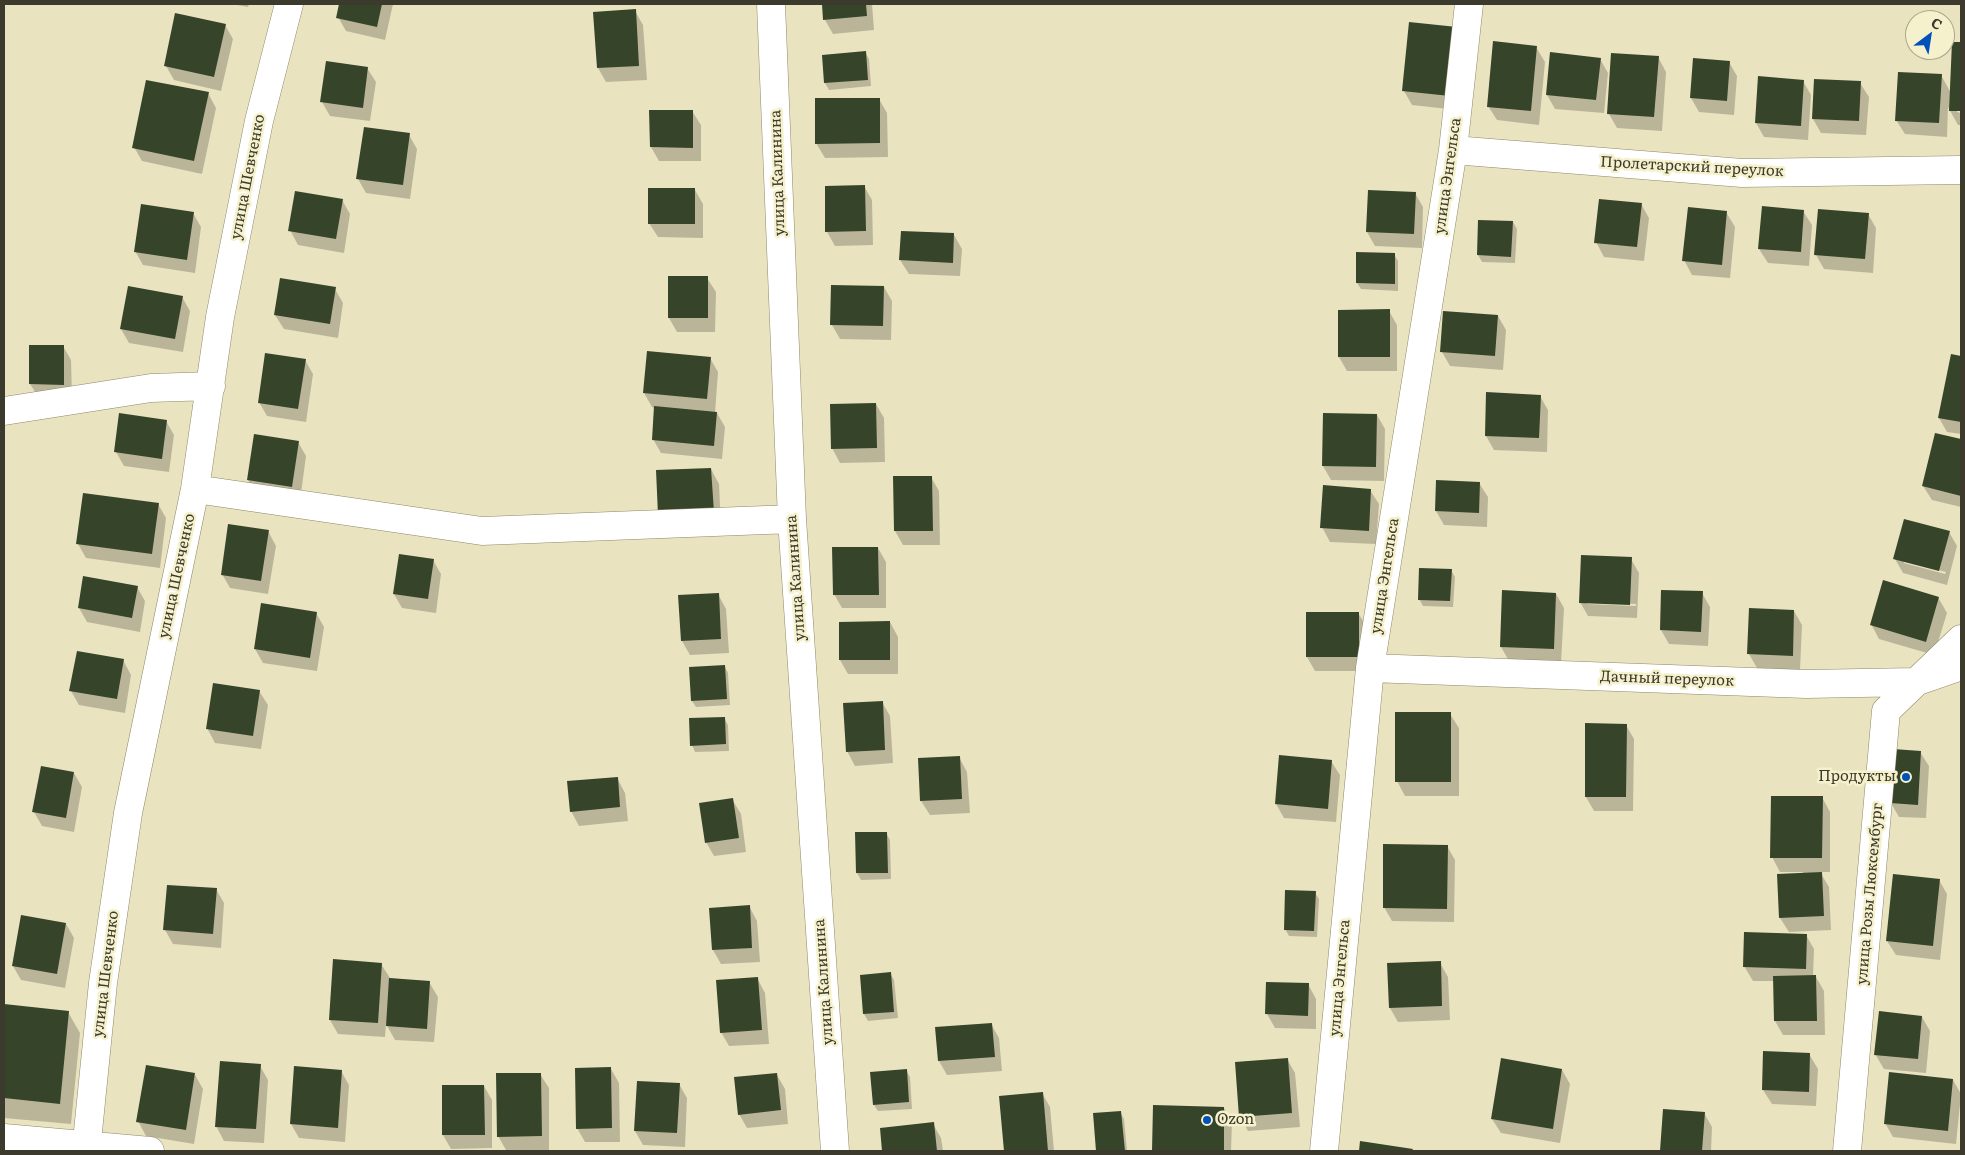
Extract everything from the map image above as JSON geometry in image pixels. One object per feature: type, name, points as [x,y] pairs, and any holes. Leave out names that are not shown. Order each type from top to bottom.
[{"type":"street","name":"улица Шевченко","points":[[87,1148],[103,983],[128,813],[195,489],[220,316],[259,121],[289,4]]},
{"type":"street","name":"улица Калинина","points":[[771,4],[792,519],[835,1151]]},
{"type":"street","name":"улица Энгельса","points":[[1324,1151],[1370,668],[1453,150],[1469,4]]},
{"type":"street","name":"Пролетарский переулок","points":[[1453,150],[1742,173],[1961,170]]},
{"type":"street","points":[[4,411],[151,388],[210,386]]},
{"type":"street","points":[[195,489],[482,531],[792,519]]},
{"type":"street","name":"улица Розы Люксембург","points":[[1847,1151],[1886,711],[1961,639]]},
{"type":"street","name":"Дачный переулок","points":[[1370,668],[1806,684],[1915,682],[1961,666]]},
{"type":"street","points":[[4,1138],[87,1148],[150,1151]]},
{"type":"building","points":[[339,4],[382,4],[377,27],[336,18]]},
{"type":"building","points":[[822,4],[866,4],[867,16],[823,20]]},
{"type":"building","points":[[636,9],[639,66],[597,68],[593,12]]},
{"type":"building","points":[[175,13],[226,24],[214,77],[164,66]]},
{"type":"building","points":[[1409,22],[1457,27],[1450,96],[1402,91]]},
{"type":"building","points":[[1493,41],[1537,46],[1531,111],[1487,107]]},
{"type":"building","points":[[1955,42],[1961,42],[1961,111],[1949,111],[1951,60],[1955,60]]},
{"type":"building","points":[[866,51],[868,80],[824,83],[822,55]]},
{"type":"building","points":[[1550,52],[1601,58],[1596,100],[1546,95]]},
{"type":"building","points":[[1611,53],[1659,56],[1654,117],[1607,114]]},
{"type":"building","points":[[1693,58],[1730,61],[1727,101],[1690,98]]},
{"type":"building","points":[[326,61],[368,67],[363,108],[320,102]]},
{"type":"building","points":[[1898,72],[1942,74],[1939,123],[1895,121]]},
{"type":"building","points":[[1758,76],[1804,80],[1801,126],[1755,123]]},
{"type":"building","points":[[1814,79],[1861,81],[1859,121],[1812,119]]},
{"type":"building","points":[[146,80],[209,92],[194,161],[132,148]]},
{"type":"building","points":[[815,98],[880,98],[880,143],[815,144]]},
{"type":"building","points":[[649,110],[693,110],[693,148],[650,147]]},
{"type":"building","points":[[364,127],[410,133],[403,185],[356,179]]},
{"type":"building","points":[[865,185],[866,231],[825,232],[825,186]]},
{"type":"building","points":[[648,188],[695,188],[695,224],[648,224]]},
{"type":"building","points":[[1368,190],[1416,192],[1414,234],[1366,232]]},
{"type":"building","points":[[295,191],[343,199],[336,239],[288,231]]},
{"type":"building","points":[[1599,199],[1642,203],[1637,247],[1594,243]]},
{"type":"building","points":[[141,204],[194,212],[187,260],[134,252]]},
{"type":"building","points":[[1762,206],[1804,210],[1801,252],[1758,249]]},
{"type":"building","points":[[1688,207],[1727,211],[1722,265],[1682,261]]},
{"type":"building","points":[[1818,209],[1869,213],[1865,259],[1814,255]]},
{"type":"building","points":[[1478,220],[1513,221],[1511,257],[1477,255]]},
{"type":"building","points":[[901,231],[954,233],[953,263],[899,260]]},
{"type":"building","points":[[1356,252],[1395,253],[1395,284],[1356,283]]},
{"type":"building","points":[[668,276],[708,276],[708,318],[668,318]]},
{"type":"building","points":[[280,278],[336,287],[330,324],[274,315]]},
{"type":"building","points":[[831,285],[884,286],[883,326],[830,325]]},
{"type":"building","points":[[128,286],[183,296],[175,339],[120,329]]},
{"type":"building","points":[[1390,309],[1390,357],[1338,357],[1338,310]]},
{"type":"building","points":[[1443,311],[1498,315],[1495,356],[1440,352]]},
{"type":"building","points":[[29,345],[64,345],[64,385],[29,384]]},
{"type":"building","points":[[647,351],[711,357],[707,399],[643,393]]},
{"type":"building","points":[[265,353],[306,359],[298,409],[258,403]]},
{"type":"building","points":[[1951,354],[1961,356],[1961,422],[1938,418]]},
{"type":"building","points":[[1486,392],[1541,395],[1539,438],[1485,436]]},
{"type":"building","points":[[876,403],[877,448],[831,449],[830,404]]},
{"type":"building","points":[[654,406],[717,412],[714,446],[652,440]]},
{"type":"building","points":[[119,413],[167,420],[162,459],[114,452]]},
{"type":"building","points":[[1323,413],[1377,414],[1376,467],[1322,466]]},
{"type":"building","points":[[1935,433],[1961,439],[1961,496],[1922,486]]},
{"type":"building","points":[[254,434],[299,441],[292,487],[247,480]]},
{"type":"building","points":[[711,468],[714,512],[658,515],[656,470]]},
{"type":"building","points":[[893,476],[932,476],[933,531],[894,531]]},
{"type":"building","points":[[1436,480],[1480,482],[1479,513],[1435,511]]},
{"type":"building","points":[[1323,485],[1371,489],[1369,531],[1320,528]]},
{"type":"building","points":[[83,493],[159,503],[152,554],[76,544]]},
{"type":"building","points":[[1904,519],[1950,531],[1939,571],[1893,559]]},
{"type":"building","points":[[228,524],[269,530],[261,581],[221,575]]},
{"type":"building","points":[[832,547],[878,547],[879,595],[833,595]]},
{"type":"building","points":[[399,554],[434,559],[428,599],[393,594]]},
{"type":"building","points":[[1581,555],[1632,557],[1630,605],[1579,603]]},
{"type":"building","points":[[1419,568],[1452,569],[1450,601],[1418,600]]},
{"type":"building","points":[[83,576],[138,586],[132,618],[78,608]]},
{"type":"building","points":[[1883,580],[1939,597],[1926,642],[1870,625]]},
{"type":"building","points":[[1502,590],[1556,593],[1554,649],[1500,647]]},
{"type":"building","points":[[1661,590],[1703,591],[1701,632],[1660,630]]},
{"type":"building","points":[[719,593],[721,639],[681,641],[678,595]]},
{"type":"building","points":[[261,603],[317,612],[310,658],[254,649]]},
{"type":"building","points":[[1749,608],[1794,610],[1793,656],[1747,654]]},
{"type":"building","points":[[1306,612],[1359,612],[1359,657],[1306,657]]},
{"type":"building","points":[[890,621],[890,660],[839,660],[839,622]]},
{"type":"building","points":[[77,651],[124,659],[117,699],[69,691]]},
{"type":"building","points":[[725,665],[727,699],[691,701],[689,667]]},
{"type":"building","points":[[213,683],[260,690],[253,736],[206,729]]},
{"type":"building","points":[[883,701],[885,750],[846,752],[843,703]]},
{"type":"building","points":[[1395,712],[1451,712],[1451,782],[1395,782]]},
{"type":"building","points":[[725,717],[726,744],[690,746],[689,718]]},
{"type":"building","points":[[1585,723],[1627,724],[1626,797],[1585,797]]},
{"type":"building","name":"Продукты","points":[[1893,749],[1921,751],[1918,805],[1890,803]]},
{"type":"building","points":[[1279,755],[1332,760],[1328,809],[1275,804]]},
{"type":"building","points":[[960,756],[962,799],[920,801],[918,758]]},
{"type":"building","points":[[41,766],[74,772],[66,818],[32,812]]},
{"type":"building","points":[[618,777],[620,807],[570,812],[567,781]]},
{"type":"building","points":[[1771,796],[1823,796],[1822,858],[1770,858]]},
{"type":"building","points":[[733,798],[739,838],[705,843],[699,803]]},
{"type":"building","points":[[855,832],[887,832],[888,873],[856,873]]},
{"type":"building","points":[[1383,844],[1448,845],[1447,909],[1383,908]]},
{"type":"building","points":[[1822,872],[1824,916],[1779,918],[1777,874]]},
{"type":"building","points":[[1893,874],[1940,879],[1933,946],[1886,941]]},
{"type":"building","points":[[167,885],[217,888],[213,934],[163,930]]},
{"type":"building","points":[[1285,890],[1316,891],[1314,931],[1284,930]]},
{"type":"building","points":[[750,905],[752,948],[712,950],[709,908]]},
{"type":"building","points":[[21,915],[66,923],[57,974],[12,966]]},
{"type":"building","points":[[1744,932],[1807,934],[1806,969],[1743,967]]},
{"type":"building","points":[[333,959],[382,963],[378,1023],[329,1020]]},
{"type":"building","points":[[1441,961],[1442,1006],[1389,1008],[1387,963]]},
{"type":"building","points":[[891,972],[894,1012],[863,1014],[860,975]]},
{"type":"building","points":[[1816,975],[1817,1021],[1774,1021],[1773,976]]},
{"type":"building","points":[[758,977],[762,1030],[720,1033],[716,980]]},
{"type":"building","points":[[389,978],[430,981],[427,1029],[386,1026]]},
{"type":"building","points":[[1266,982],[1309,983],[1308,1016],[1265,1014]]},
{"type":"building","points":[[4,1004],[69,1011],[60,1104],[4,1098]]},
{"type":"building","points":[[1879,1011],[1922,1016],[1918,1059],[1874,1055]]},
{"type":"building","points":[[992,1023],[995,1057],[938,1061],[935,1027]]},
{"type":"building","points":[[1763,1051],[1810,1053],[1809,1092],[1762,1090]]},
{"type":"building","points":[[1288,1058],[1292,1113],[1239,1117],[1235,1062]]},
{"type":"building","points":[[1501,1058],[1562,1069],[1553,1129],[1491,1119]]},
{"type":"building","points":[[220,1061],[261,1064],[256,1129],[215,1127]]},
{"type":"building","points":[[146,1065],[195,1073],[186,1130],[136,1122]]},
{"type":"building","points":[[294,1066],[342,1070],[338,1128],[290,1124]]},
{"type":"building","points":[[611,1067],[612,1128],[576,1129],[575,1068]]},
{"type":"building","points":[[907,1069],[909,1102],[873,1105],[870,1072]]},
{"type":"building","points":[[1889,1072],[1953,1079],[1948,1131],[1884,1124]]},
{"type":"building","points":[[496,1073],[541,1073],[542,1136],[497,1137]]},
{"type":"building","points":[[777,1073],[781,1110],[738,1115],[734,1077]]},
{"type":"building","points":[[637,1081],[680,1083],[677,1133],[634,1131]]},
{"type":"building","points":[[442,1085],[484,1085],[485,1135],[442,1135]]},
{"type":"building","points":[[1043,1092],[1048,1151],[1004,1151],[999,1096]]},
{"type":"building","points":[[1153,1105],[1224,1107],[1224,1151],[1152,1151]]},
{"type":"building","points":[[1663,1109],[1705,1112],[1702,1151],[1660,1151]]},
{"type":"building","points":[[1121,1111],[1125,1151],[1096,1151],[1093,1113]]},
{"type":"building","points":[[934,1122],[937,1151],[882,1151],[880,1128]]},
{"type":"building","points":[[1360,1141],[1413,1149],[1412,1151],[1359,1151]]},
{"type":"place","name":"Продукты","points":[[1906,777]]},
{"type":"place","name":"Ozon","points":[[1207,1120]]}]
